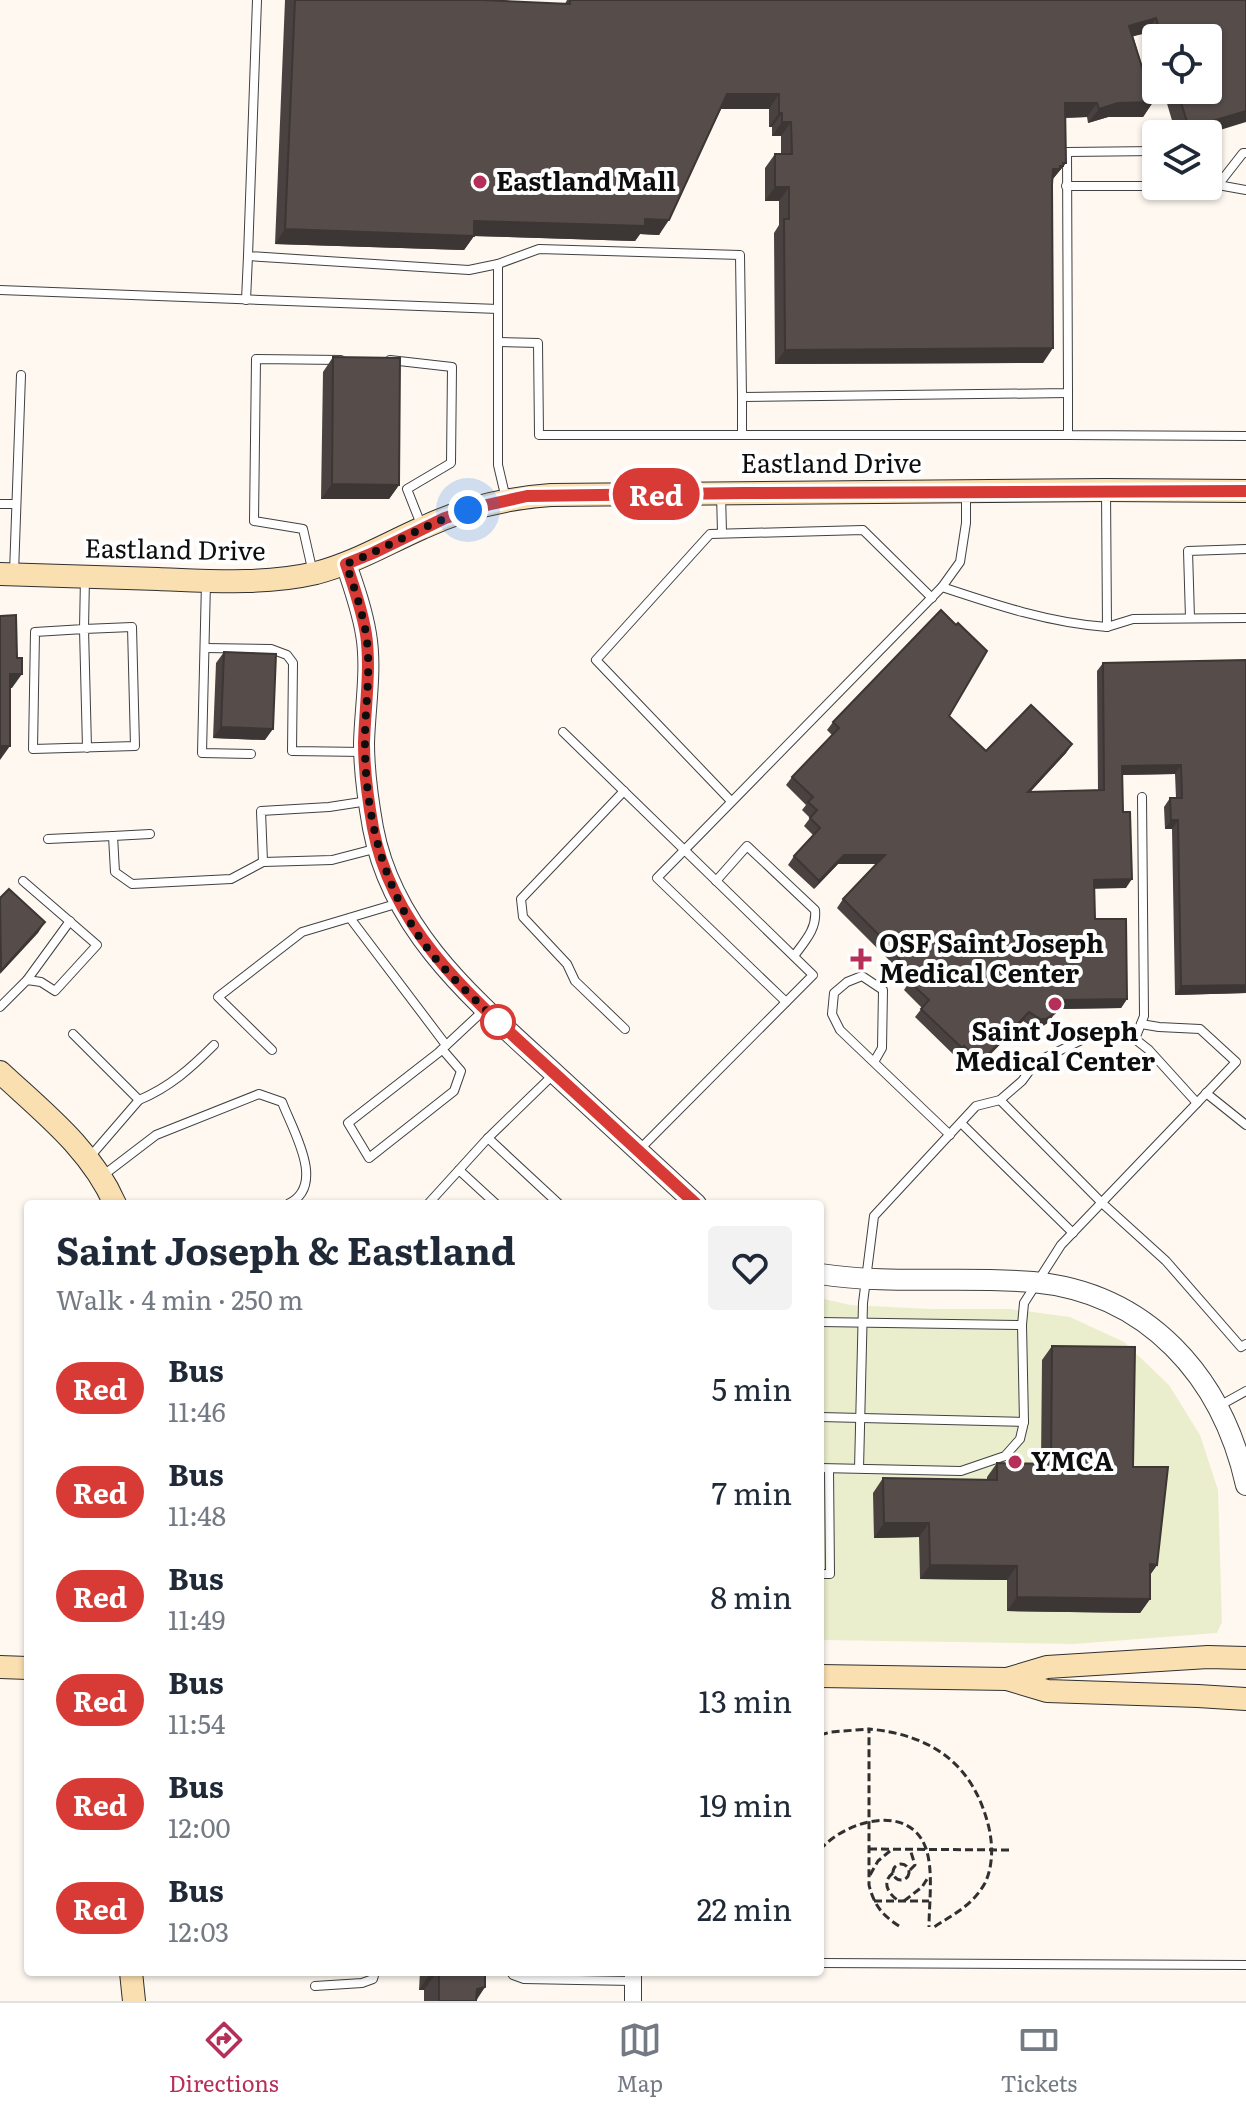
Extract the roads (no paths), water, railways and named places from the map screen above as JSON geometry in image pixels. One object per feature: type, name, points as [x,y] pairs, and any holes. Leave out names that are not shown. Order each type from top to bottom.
[{"type":"main road","name":"Eastland Drive","points":[[7,574],[255,581],[313,573],[346,564],[468,510],[507,500],[551,495],[1246,491]]},
{"type":"main road","points":[[0,1072],[61,1129],[94,1168],[113,1200]]},
{"type":"main road","points":[[1007,1679],[1047,1667],[1208,1657],[1246,1658]]},
{"type":"main road","points":[[0,1667],[24,1668]]},
{"type":"main road","points":[[824,1676],[1007,1679],[1047,1691],[1246,1699]]},
{"type":"main road","points":[[131,1976],[134,2001]]},
{"type":"street","points":[[346,564],[366,635],[365,752],[369,801],[383,865],[400,903],[435,958],[485,1009],[692,1200]]},
{"type":"street","points":[[824,1275],[851,1279],[1036,1282],[1075,1290],[1129,1313],[1157,1332],[1194,1368],[1219,1406],[1237,1448],[1246,1485]]},
{"type":"street","points":[[633,1976],[633,2001]]},
{"type":"lane","points":[[246,300],[257,0]]},
{"type":"lane","points":[[1068,435],[1067,152],[1142,151]]},
{"type":"lane","points":[[1222,180],[1246,153]]},
{"type":"lane","points":[[1066,186],[1142,186]]},
{"type":"lane","points":[[1222,186],[1246,190]]},
{"type":"lane","points":[[248,256],[469,270],[498,264],[539,249],[740,255],[742,435]]},
{"type":"lane","points":[[498,264],[498,465],[507,500]]},
{"type":"lane","points":[[0,290],[498,309]]},
{"type":"lane","points":[[498,342],[538,343],[539,435],[1246,436]]},
{"type":"lane","points":[[313,573],[303,529],[254,521],[256,359],[344,360]]},
{"type":"lane","points":[[373,360],[402,360],[452,367],[451,463],[407,489],[422,528]]},
{"type":"lane","points":[[7,574],[16,504],[21,375]]},
{"type":"lane","points":[[742,397],[1068,393]]},
{"type":"lane","points":[[1106,490],[1107,627]]},
{"type":"lane","points":[[786,1002],[657,878],[942,587],[960,562],[966,523],[966,491]]},
{"type":"lane","points":[[721,493],[722,532]]},
{"type":"lane","points":[[0,504],[16,504]]},
{"type":"lane","points":[[731,801],[596,660],[710,534],[863,530],[932,598]]},
{"type":"lane","points":[[1190,618],[1188,551],[1246,549]]},
{"type":"lane","points":[[85,577],[87,748]]},
{"type":"lane","points":[[206,581],[202,753],[251,754]]},
{"type":"lane","points":[[942,587],[1006,609],[1081,625],[1107,627],[1133,619],[1246,618]]},
{"type":"lane","points":[[132,627],[135,746],[33,749],[35,632],[84,629],[132,627]]},
{"type":"lane","points":[[205,648],[271,649],[287,655],[293,663],[292,751],[365,752]]},
{"type":"lane","points":[[563,732],[813,975],[638,1151]]},
{"type":"lane","points":[[624,791],[521,899],[523,917],[567,964],[575,981],[625,1029]]},
{"type":"lane","points":[[1135,1039],[1144,1016],[1142,797]]},
{"type":"lane","points":[[263,862],[261,811],[369,801]]},
{"type":"lane","points":[[48,839],[150,834]]},
{"type":"lane","points":[[113,836],[115,872],[132,884],[231,879],[263,862],[332,860],[379,848]]},
{"type":"lane","points":[[716,881],[747,846],[805,900],[815,910],[816,920],[794,956]]},
{"type":"lane","points":[[23,881],[97,945],[55,991],[41,982],[27,980]]},
{"type":"lane","points":[[272,1050],[218,997],[302,932],[400,903]]},
{"type":"lane","points":[[350,918],[444,1047],[461,1071],[454,1091],[369,1158],[348,1123],[444,1047],[485,1009]]},
{"type":"lane","points":[[0,1007],[27,980],[70,921]]},
{"type":"lane","points":[[874,1062],[882,1048],[883,990],[862,976],[847,982],[834,993],[832,1014],[840,1030],[950,1135]]},
{"type":"lane","points":[[824,1574],[830,1574],[824,1468],[961,1471],[1005,1456],[1020,1439],[1024,1422],[1024,1303],[1036,1282],[1061,1245],[1236,1062],[1200,1029],[1141,1024]]},
{"type":"lane","points":[[73,1034],[139,1100]]},
{"type":"lane","points":[[859,1469],[862,1323],[874,1216],[976,1106],[1000,1100],[1022,1081],[1036,1062],[1090,1036],[1135,1039],[1149,1050],[1197,1103]]},
{"type":"lane","points":[[94,1168],[139,1100],[159,1092],[184,1074],[214,1045]]},
{"type":"lane","points":[[432,1200],[488,1138],[555,1073]]},
{"type":"lane","points":[[1206,1093],[1246,1125]]},
{"type":"lane","points":[[94,1168],[156,1135],[259,1094],[282,1102],[308,1170],[305,1189],[295,1200]]},
{"type":"lane","points":[[1000,1100],[1102,1203],[1166,1261],[1241,1347],[1246,1344]]},
{"type":"lane","points":[[961,1123],[1073,1233]]},
{"type":"lane","points":[[488,1138],[555,1200]]},
{"type":"lane","points":[[459,1170],[492,1200]]},
{"type":"lane","points":[[824,1322],[1022,1325]]},
{"type":"lane","points":[[1219,1406],[1246,1391]]},
{"type":"lane","points":[[824,1417],[1024,1422]]},
{"type":"lane","points":[[824,1963],[1246,1965]]},
{"type":"lane","points":[[315,1986],[362,1983],[374,1976]]},
{"type":"lane","points":[[516,1976],[524,1979],[633,1976]]},
{"type":"place","name":"Eastland Mall","points":[[480,182]]},
{"type":"place","name":"OSF Saint Joseph Medical Center","points":[[861,959]]},
{"type":"place","name":"Saint Joseph Medical Center","points":[[1055,1004]]},
{"type":"place","name":"YMCA","points":[[1015,1462]]}]
